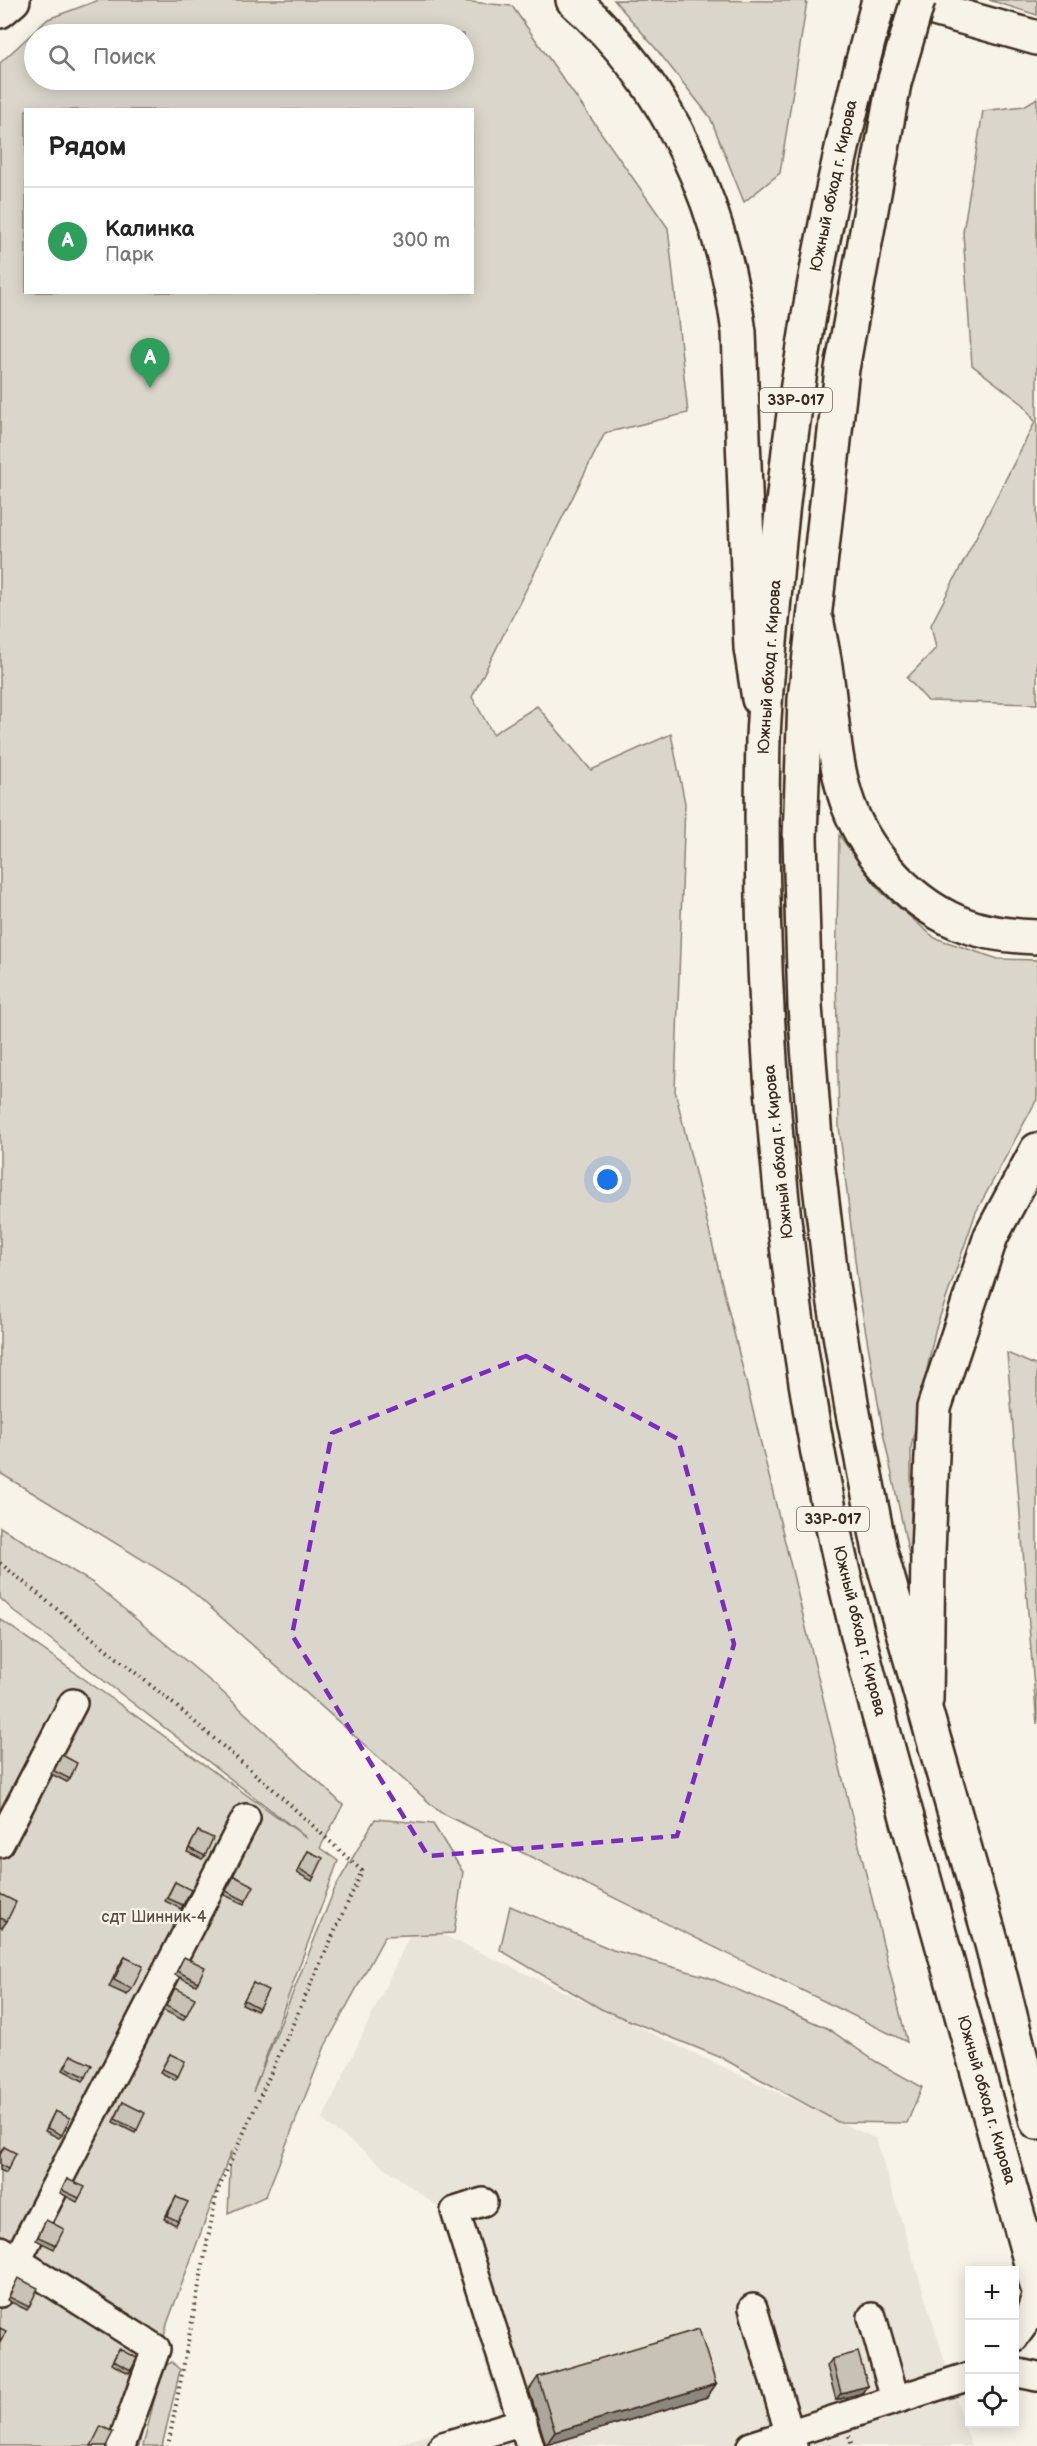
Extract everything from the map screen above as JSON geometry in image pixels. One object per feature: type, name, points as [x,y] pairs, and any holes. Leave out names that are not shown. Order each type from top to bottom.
[{"type":"main road","points":[[0,11],[13,0]]},
{"type":"main road","points":[[573,0],[595,19],[622,48],[648,83],[673,124],[701,182],[722,242],[732,285],[739,332],[751,648],[764,731]]},
{"type":"main road","name":"Южный обход г. Кирова","points":[[879,0],[827,210],[802,347],[780,527],[764,731],[762,879],[769,1054],[780,1191],[813,1426],[843,1568],[887,1747],[1037,2285]]},
{"type":"main road","points":[[902,0],[1037,38]]},
{"type":"main road","name":"33Р-017","points":[[918,0],[894,83],[842,369],[805,699],[800,838],[805,1006],[816,1152],[832,1285],[852,1408],[880,1551],[992,1944],[1037,2122]]},
{"type":"main road","points":[[816,617],[826,672],[835,752],[845,796],[857,824],[875,853],[911,893],[934,910],[957,922],[1012,936],[1037,937]]},
{"type":"main road","points":[[926,1717],[928,1552],[934,1408],[991,1236],[1037,1150]]},
{"type":"street","points":[[0,1843],[73,1703]]},
{"type":"street","points":[[0,2293],[8,2256],[246,1818]]},
{"type":"street","points":[[443,2446],[526,2434],[455,2211],[483,2202]]},
{"type":"street","points":[[8,2256],[156,2349],[121,2446]]},
{"type":"street","points":[[1019,2331],[1028,2319],[1037,2294]]},
{"type":"street","points":[[753,2308],[792,2440]]},
{"type":"street","points":[[872,2317],[895,2399]]},
{"type":"street","points":[[1019,2373],[1037,2377]]},
{"type":"street","points":[[752,2446],[792,2440],[895,2399],[965,2377]]},
{"type":"path","points":[[0,1563],[169,1700],[274,1790],[362,1871],[217,2192],[168,2446]]},
{"type":"highlighted area","points":[[526,1356],[678,1439],[734,1644],[677,1836],[428,1856],[292,1635],[332,1433]]},
{"type":"shaded area","points":[[416,1922],[876,2139],[971,2446],[392,2446],[500,2413],[439,2208],[322,2120]]},
{"type":"green space","points":[[99,0],[449,0],[512,6],[668,228],[688,413],[605,433],[472,697],[493,734],[537,706],[591,770],[671,734],[685,803],[675,1091],[907,2042],[440,1812],[186,1586],[0,1473],[0,63],[24,41],[24,90],[474,90],[474,24],[43,24],[48,19]]},
{"type":"green space","points":[[614,0],[807,1],[780,173],[744,202],[710,117]]},
{"type":"green space","points":[[989,0],[1037,0],[1037,15]]},
{"type":"green space","points":[[1037,98],[1037,704],[928,701],[907,678],[936,648],[931,625],[1035,422],[1024,405],[972,365],[963,232],[983,111],[1024,106]]},
{"type":"green space","points":[[839,835],[881,892],[935,938],[998,959],[1037,960],[1037,1099],[976,1212],[935,1331],[911,1447],[911,1564],[884,1437],[859,1293],[839,1126],[836,977]]},
{"type":"green space","points":[[1007,1353],[1037,1366],[1037,1724]]},
{"type":"green space","name":"сдт Шинник-4","points":[[0,1527],[93,1583],[216,1686],[343,1805],[320,1848],[338,1861],[253,2092],[335,1888],[375,1819],[433,1824],[463,1872],[454,1933],[385,1936],[325,2046],[266,2196],[228,2213],[231,2151],[167,2324],[139,2446],[0,2446],[0,1619],[307,1838],[0,1598]]},
{"type":"green space","points":[[510,1906],[613,1950],[708,1977],[827,2028],[875,2061],[922,2087],[907,2123],[838,2122],[722,2058],[601,2009],[500,1950]]},
{"type":"green space","points":[[172,2362],[180,2370],[162,2446],[143,2446],[163,2367]]},
{"type":"building","points":[[62,1755],[77,1763],[70,1779],[54,1771]]},
{"type":"building","points":[[198,1831],[213,1838],[205,1856],[189,1848]]},
{"type":"building","points":[[308,1851],[323,1858],[314,1877],[299,1869]]},
{"type":"building","points":[[234,1876],[254,1886],[246,1901],[226,1891]]},
{"type":"building","points":[[175,1882],[191,1890],[183,1905],[167,1898]]},
{"type":"building","points":[[0,1894],[16,1902],[7,1921],[0,1918]]},
{"type":"building","points":[[125,1957],[143,1966],[132,1989],[114,1980]]},
{"type":"building","points":[[184,1957],[205,1967],[198,1982],[177,1971]]},
{"type":"building","points":[[253,1983],[268,1990],[259,2008],[244,2000]]},
{"type":"building","points":[[175,1988],[195,1998],[186,2016],[166,2006]]},
{"type":"building","points":[[170,2054],[185,2061],[178,2076],[162,2069]]},
{"type":"building","points":[[71,2055],[92,2065],[86,2077],[65,2067]]},
{"type":"building","points":[[123,2102],[145,2113],[137,2130],[115,2119]]},
{"type":"building","points":[[55,2111],[70,2118],[62,2135],[47,2128]]},
{"type":"building","points":[[4,2147],[16,2153],[8,2169],[0,2165],[0,2155]]},
{"type":"building","points":[[67,2179],[85,2187],[79,2198],[62,2190]]},
{"type":"building","points":[[176,2197],[188,2202],[178,2221],[167,2216]]},
{"type":"building","points":[[46,2220],[64,2229],[56,2245],[38,2237]]},
{"type":"building","points":[[18,2278],[38,2288],[29,2307],[9,2297]]},
{"type":"building","points":[[0,2328],[6,2331],[0,2343]]},
{"type":"building","points":[[699,2329],[716,2384],[555,2432],[538,2377]]},
{"type":"building","points":[[119,2349],[137,2358],[131,2370],[113,2361]]},
{"type":"building","points":[[858,2352],[868,2386],[841,2393],[832,2359]]},
{"type":"building","points":[[101,2426],[113,2432],[106,2446],[91,2446]]},
{"type":"place","name":"Калинка","points":[[150,388]]}]
